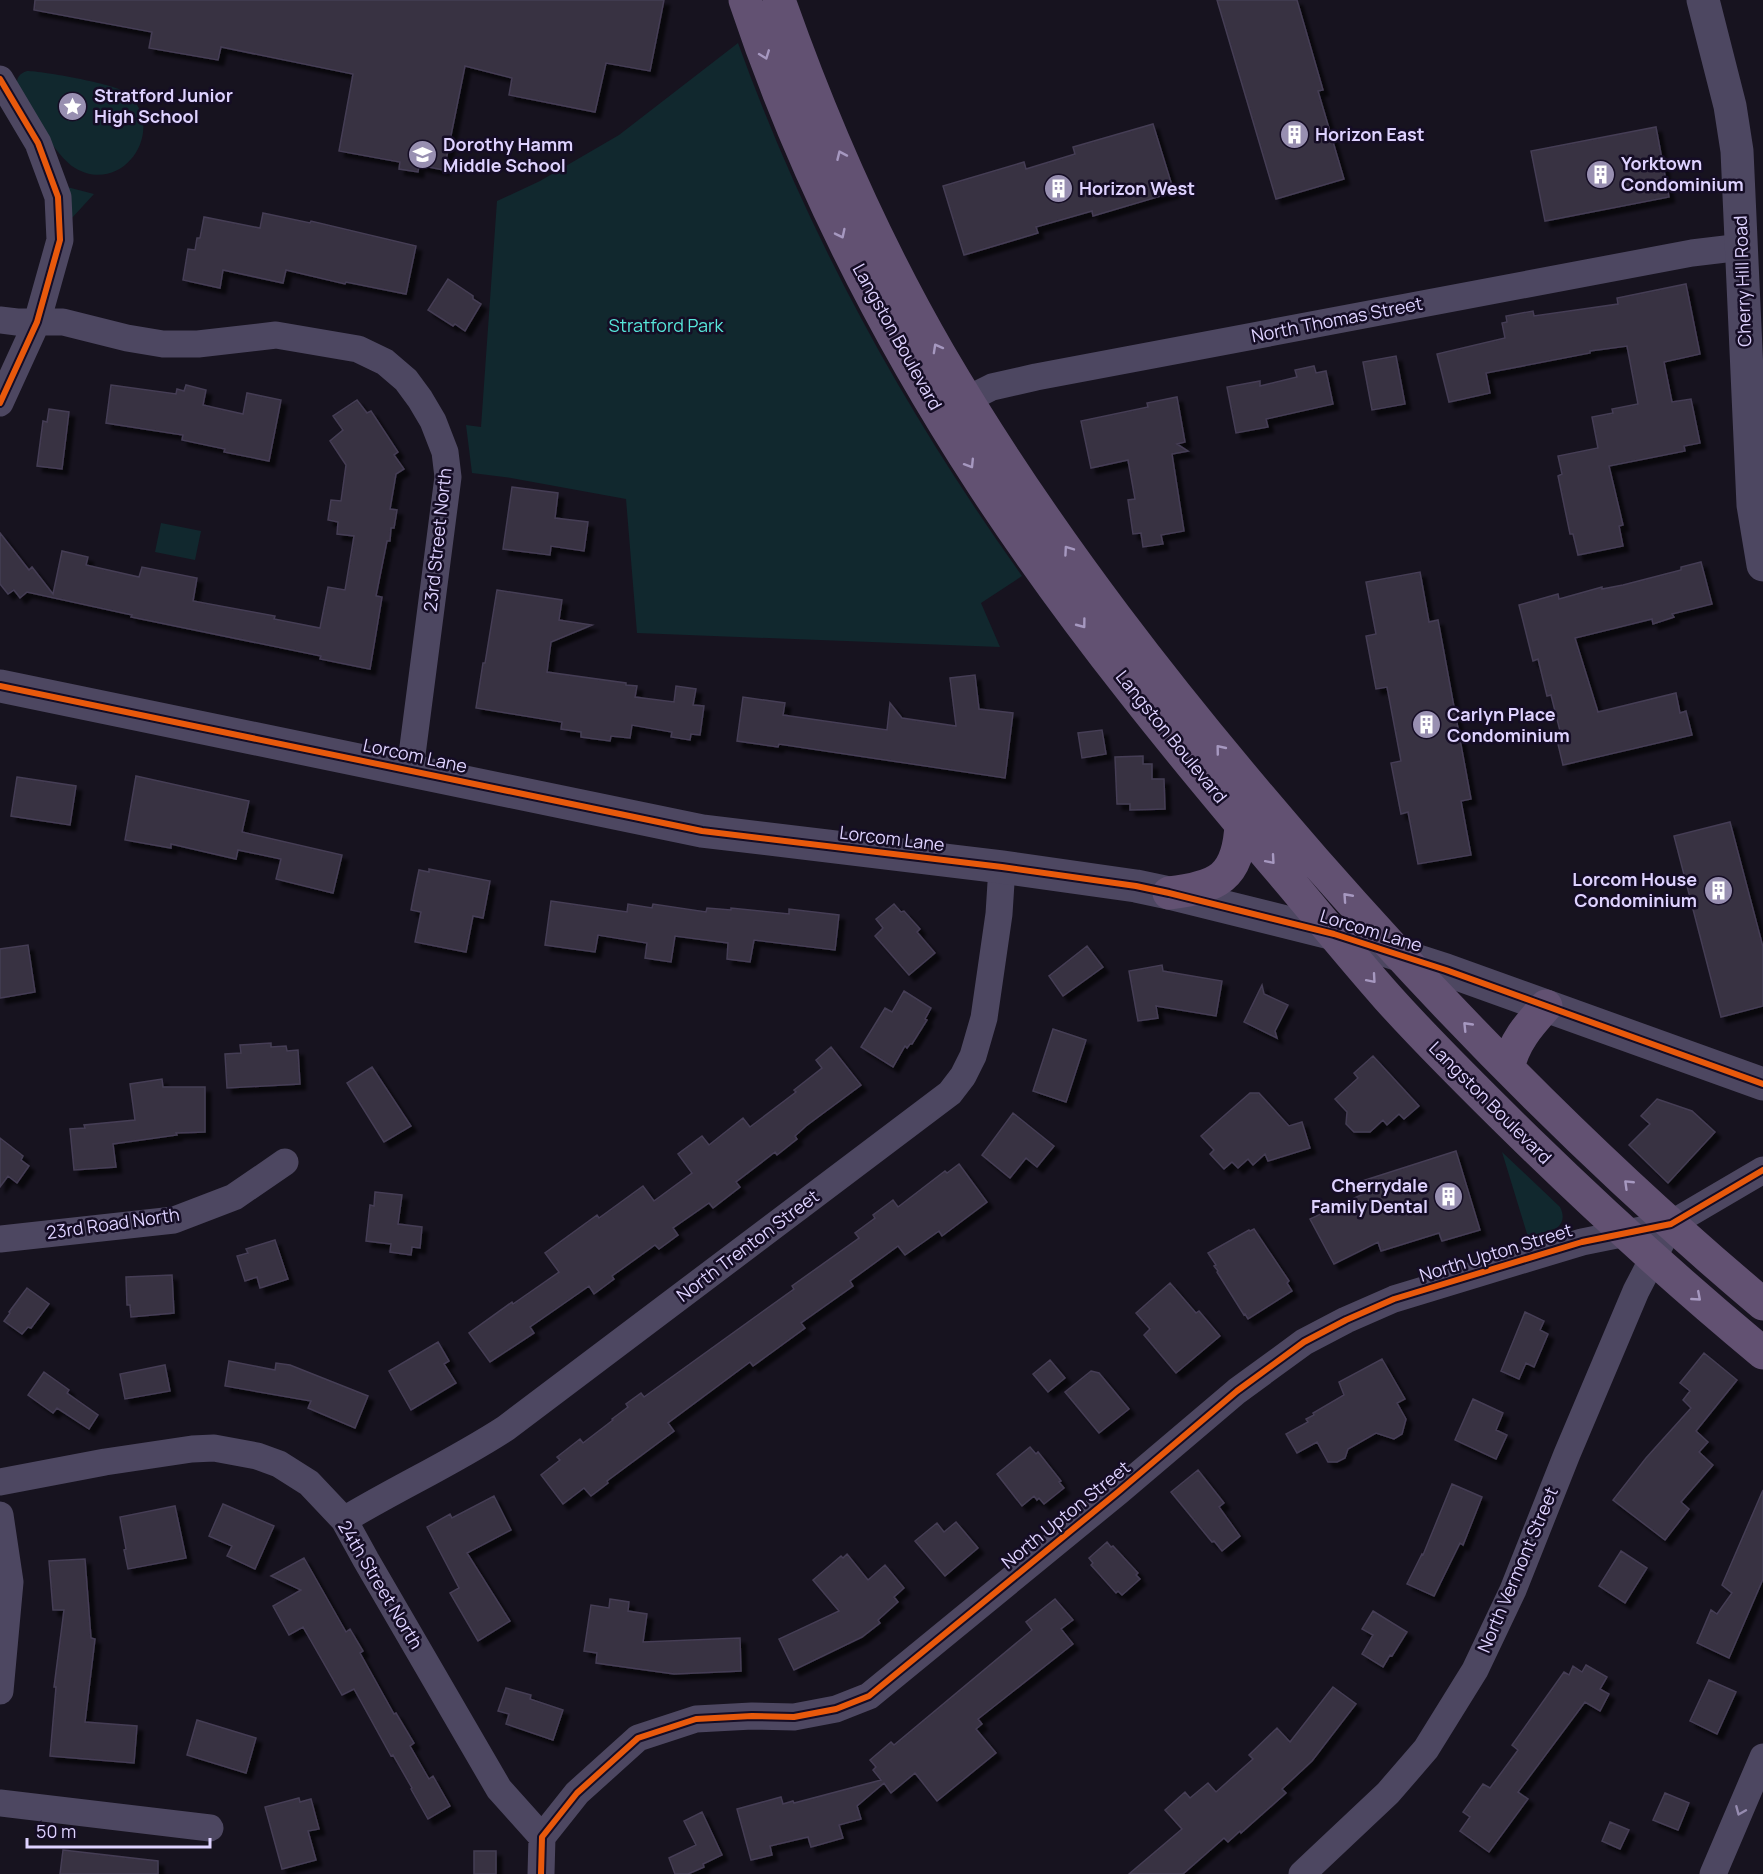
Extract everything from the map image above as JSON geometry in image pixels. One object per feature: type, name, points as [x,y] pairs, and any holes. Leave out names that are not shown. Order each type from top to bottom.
[{"type":"main road","name":"Langston Boulevard","points":[[745,0],[790,120],[830,211],[900,348],[939,414],[1008,521],[1115,668],[1241,825],[1388,998],[1457,1071],[1625,1234],[1763,1353]]},
{"type":"main road","name":"Langston Boulevard","points":[[779,0],[809,81],[868,215],[913,305],[967,399],[1040,510],[1140,647],[1248,784],[1400,956],[1565,1124],[1671,1224],[1763,1304]]},
{"type":"main road","points":[[1115,668],[1140,647]]},
{"type":"main road","points":[[1169,892],[1193,890],[1210,885],[1223,877],[1233,864],[1240,845],[1241,825]]},
{"type":"main road","points":[[1508,1068],[1519,1037],[1546,1006]]},
{"type":"street","name":"Cherry Hill Road","points":[[1703,0],[1721,67],[1737,151],[1753,505],[1763,565]]},
{"type":"street","points":[[0,79],[38,143],[58,197],[60,240],[37,322],[0,404]]},
{"type":"street","name":"North Thomas Street","points":[[939,414],[999,385],[1036,376],[1692,252],[1742,247]]},
{"type":"street","name":"23rd Street North","points":[[0,320],[63,322],[127,338],[163,344],[198,344],[276,335],[358,349],[385,362],[406,380],[433,421],[446,452],[448,477],[410,770]]},
{"type":"street","name":"Lorcom Lane","points":[[0,686],[702,831],[1002,867],[1169,892],[1334,934],[1546,1006],[1763,1084]]},
{"type":"street","name":"North Trenton Street","points":[[344,1520],[386,1494],[478,1446],[506,1428],[950,1093],[963,1076],[973,1056],[984,1018],[999,914],[1002,867]]},
{"type":"street","name":"23rd Road North","points":[[0,1239],[174,1220],[234,1197],[285,1162]]},
{"type":"street","points":[[1671,1224],[1763,1170]]},
{"type":"street","name":"North Upton Street","points":[[542,1837],[577,1793],[638,1738],[696,1719],[752,1716],[794,1717],[836,1709],[869,1696],[1118,1492],[1237,1391],[1304,1342],[1394,1299],[1582,1242],[1671,1224]]},
{"type":"street","name":"North Vermont Street","points":[[1302,1874],[1388,1793],[1426,1749],[1475,1670],[1513,1590],[1576,1432],[1636,1291],[1671,1224]]},
{"type":"street","name":"24th Street North","points":[[0,1482],[105,1462],[192,1449],[214,1448],[257,1456],[279,1464],[309,1483],[344,1520],[500,1789],[542,1837]]},
{"type":"street","points":[[0,1515],[10,1582],[0,1691]]},
{"type":"street","points":[[1713,1874],[1763,1757]]},
{"type":"street","points":[[0,1803],[210,1828]]},
{"type":"street","points":[[541,1874],[542,1837]]},
{"type":"green space","name":"Stratford Park","points":[[738,43],[795,184],[862,319],[937,449],[1022,576],[981,603],[1000,647],[637,633],[626,499],[472,473],[466,425],[481,427],[497,201],[540,181],[619,135]]},
{"type":"green space","points":[[27,71],[78,78],[125,92],[138,106],[143,122],[142,139],[135,154],[124,166],[110,173],[93,174],[75,168],[67,162],[52,144],[18,91],[18,79]]},
{"type":"green space","points":[[67,187],[94,194],[71,219]]},
{"type":"green space","points":[[161,523],[201,531],[195,560],[155,552]]},
{"type":"green space","points":[[1502,1152],[1560,1207],[1563,1218],[1557,1228],[1528,1237]]},
{"type":"building","name":"Dorothy Hamm Middle School","points":[[35,0],[664,0],[650,71],[606,63],[595,112],[509,95],[512,78],[465,66],[444,170],[419,165],[418,172],[399,169],[400,162],[339,151],[353,74],[221,47],[218,60],[149,48],[152,32],[34,10]]},
{"type":"building","name":"Horizon East","points":[[1217,0],[1297,0],[1323,90],[1318,91],[1344,179],[1276,199]]},
{"type":"building","name":"Horizon West","points":[[1153,124],[1174,192],[1093,216],[1092,211],[1036,227],[1038,233],[964,255],[943,186],[1024,162],[1026,169],[1075,154],[1073,147]]},
{"type":"building","name":"Yorktown Condominium","points":[[1656,127],[1669,197],[1545,221],[1531,151]]},
{"type":"building","points":[[263,213],[310,223],[311,221],[416,246],[406,294],[346,282],[345,284],[286,270],[283,283],[223,270],[220,288],[183,280],[188,249],[195,250],[204,217],[260,228]]},
{"type":"building","points":[[448,279],[481,304],[465,331],[428,310]]},
{"type":"building","points":[[1686,284],[1700,354],[1664,362],[1672,402],[1691,399],[1700,443],[1684,446],[1685,451],[1609,466],[1623,525],[1619,526],[1623,546],[1578,555],[1573,534],[1570,534],[1558,476],[1562,474],[1558,456],[1598,448],[1592,417],[1613,413],[1612,409],[1638,404],[1627,346],[1590,351],[1590,353],[1486,373],[1490,393],[1449,402],[1437,354],[1505,338],[1502,323],[1507,322],[1506,316],[1533,311],[1534,316],[1618,304],[1617,298]]},
{"type":"building","points":[[1396,356],[1405,404],[1372,410],[1363,362]]},
{"type":"building","points":[[1314,366],[1316,373],[1326,371],[1333,404],[1266,419],[1268,427],[1236,433],[1227,387],[1260,381],[1260,386],[1297,377],[1295,370]]},
{"type":"building","points":[[111,385],[176,394],[177,389],[184,391],[186,385],[206,390],[203,405],[243,414],[247,393],[281,400],[269,461],[224,452],[225,449],[182,440],[183,435],[106,423]]},
{"type":"building","points":[[1177,397],[1185,442],[1177,444],[1188,451],[1172,454],[1184,531],[1161,535],[1163,544],[1143,547],[1141,533],[1133,534],[1128,500],[1135,499],[1128,460],[1091,468],[1081,421],[1148,407],[1147,403]]},
{"type":"building","points":[[357,400],[367,413],[371,411],[398,452],[394,455],[404,469],[396,474],[390,509],[397,510],[394,528],[391,528],[390,541],[387,541],[376,596],[382,597],[370,669],[320,659],[321,656],[131,617],[132,615],[27,592],[20,598],[14,590],[8,594],[0,584],[0,533],[29,570],[32,567],[53,594],[62,551],[88,557],[86,565],[139,577],[142,567],[197,578],[193,601],[275,616],[274,619],[320,628],[328,587],[345,590],[354,536],[337,534],[338,522],[328,520],[331,500],[341,501],[346,465],[330,441],[343,430],[333,416]]},
{"type":"building","points":[[49,409],[69,412],[62,469],[37,466],[43,421],[47,422]]},
{"type":"building","points":[[512,487],[558,493],[555,518],[588,522],[584,551],[551,546],[550,555],[503,549]]},
{"type":"building","points":[[1701,562],[1712,604],[1672,614],[1674,617],[1653,624],[1652,619],[1575,638],[1598,712],[1676,693],[1680,713],[1686,711],[1692,735],[1563,765],[1557,740],[1562,739],[1551,695],[1547,696],[1538,659],[1533,661],[1519,605],[1558,594],[1559,599],[1602,587],[1602,589],[1623,585],[1681,570],[1681,567]]},
{"type":"building","name":"Carlyn Place Condominium","points":[[1420,572],[1429,622],[1438,620],[1471,799],[1461,801],[1471,855],[1418,864],[1408,812],[1401,814],[1391,763],[1401,761],[1387,687],[1376,689],[1366,636],[1376,634],[1366,582]]},
{"type":"building","points":[[497,590],[562,600],[559,620],[592,625],[551,642],[547,672],[626,683],[626,685],[637,686],[635,697],[674,702],[676,686],[696,689],[693,705],[704,706],[700,735],[691,734],[690,740],[671,737],[672,732],[632,725],[630,738],[611,736],[610,741],[581,737],[581,732],[561,729],[562,722],[476,708]]},
{"type":"building","points":[[975,675],[979,709],[1013,713],[1005,778],[779,744],[778,747],[737,741],[743,697],[785,703],[783,715],[887,730],[890,703],[902,718],[956,726],[950,678]]},
{"type":"building","points":[[1102,730],[1106,754],[1082,758],[1078,733]]},
{"type":"building","points":[[1143,756],[1143,764],[1152,764],[1152,779],[1164,779],[1165,809],[1130,810],[1130,804],[1117,804],[1115,757]]},
{"type":"building","points":[[136,776],[249,801],[242,832],[342,855],[333,893],[276,879],[281,859],[238,850],[236,859],[171,844],[171,848],[125,840]]},
{"type":"building","points":[[17,777],[76,786],[70,825],[11,816]]},
{"type":"building","name":"Lorcom House Condominium","points":[[1730,822],[1763,947],[1763,1006],[1721,1017],[1674,836]]},
{"type":"building","points":[[429,869],[490,881],[483,918],[473,916],[466,952],[415,942],[421,912],[411,910],[414,894],[419,870],[429,872]]},
{"type":"building","points":[[551,901],[627,912],[628,904],[652,908],[653,904],[706,912],[707,908],[731,910],[731,908],[789,914],[789,909],[839,915],[835,950],[754,940],[750,962],[727,959],[728,943],[675,936],[671,962],[645,958],[647,943],[598,935],[595,952],[545,945]]},
{"type":"building","points":[[894,904],[901,912],[904,911],[920,929],[917,932],[935,953],[909,975],[875,936],[883,928],[876,919]]},
{"type":"building","points":[[28,945],[35,992],[0,998],[0,949]]},
{"type":"building","points":[[1087,946],[1103,967],[1063,996],[1049,976]]},
{"type":"building","points":[[1162,965],[1163,971],[1222,981],[1216,1016],[1156,1006],[1158,1018],[1138,1021],[1129,971]]},
{"type":"building","points":[[1262,985],[1264,994],[1288,1005],[1275,1031],[1277,1038],[1244,1022]]},
{"type":"building","points":[[904,991],[931,1008],[925,1019],[927,1020],[912,1044],[907,1048],[905,1046],[893,1067],[861,1047],[885,1008],[892,1012]]},
{"type":"building","points":[[1053,1029],[1086,1040],[1066,1102],[1033,1091]]},
{"type":"building","points":[[271,1043],[271,1047],[286,1046],[287,1051],[298,1050],[300,1084],[227,1088],[225,1054],[241,1053],[240,1045]]},
{"type":"building","points":[[831,1047],[861,1085],[806,1126],[795,1136],[797,1139],[777,1155],[775,1152],[736,1182],[740,1187],[713,1208],[709,1203],[673,1228],[678,1235],[659,1249],[655,1245],[612,1276],[614,1279],[594,1294],[589,1286],[530,1327],[534,1333],[490,1362],[469,1333],[559,1272],[545,1253],[597,1215],[599,1218],[643,1186],[654,1201],[692,1173],[678,1154],[702,1136],[709,1145],[743,1118],[750,1127],[796,1092],[794,1090],[822,1068],[816,1060]]},
{"type":"building","points":[[1373,1056],[1419,1106],[1404,1119],[1399,1114],[1387,1125],[1383,1120],[1370,1132],[1354,1132],[1346,1124],[1347,1112],[1335,1099],[1358,1078],[1354,1073]]},
{"type":"building","points":[[372,1067],[411,1126],[384,1142],[347,1083]]},
{"type":"building","points":[[162,1079],[163,1087],[205,1087],[205,1132],[176,1133],[177,1135],[113,1144],[116,1167],[74,1170],[70,1129],[85,1128],[84,1125],[135,1120],[130,1084]]},
{"type":"building","points":[[1250,1093],[1259,1093],[1289,1126],[1302,1122],[1310,1148],[1268,1161],[1265,1154],[1253,1165],[1248,1159],[1238,1168],[1232,1162],[1224,1169],[1210,1154],[1214,1150],[1201,1136]]},
{"type":"building","points":[[1657,1099],[1692,1111],[1715,1132],[1668,1183],[1629,1145],[1650,1124],[1641,1116]]},
{"type":"building","points":[[1013,1113],[1054,1146],[1037,1167],[1026,1158],[1010,1178],[982,1155]]},
{"type":"building","points":[[0,1138],[23,1156],[21,1160],[29,1166],[17,1183],[8,1176],[0,1187]]},
{"type":"building","points":[[1456,1151],[1480,1230],[1442,1241],[1439,1233],[1381,1251],[1378,1242],[1334,1264],[1310,1219],[1363,1194],[1359,1182]]},
{"type":"building","points":[[959,1164],[987,1202],[942,1236],[939,1231],[905,1255],[898,1246],[850,1281],[853,1286],[801,1323],[805,1328],[753,1366],[750,1362],[668,1423],[674,1431],[607,1481],[608,1483],[591,1496],[584,1488],[563,1504],[541,1475],[560,1460],[557,1457],[580,1439],[583,1443],[613,1420],[628,1407],[626,1404],[641,1393],[644,1397],[794,1289],[792,1286],[859,1238],[855,1233],[893,1200],[898,1207],[945,1171],[947,1173]]},
{"type":"building","points":[[375,1192],[402,1195],[398,1224],[422,1227],[420,1248],[412,1247],[411,1255],[390,1252],[391,1244],[366,1241],[370,1205],[374,1206]]},
{"type":"building","points":[[1254,1229],[1289,1281],[1287,1283],[1292,1291],[1248,1319],[1217,1272],[1214,1266],[1216,1265],[1208,1253]]},
{"type":"building","points":[[275,1240],[288,1279],[260,1288],[257,1277],[245,1281],[237,1256],[248,1253],[246,1249]]},
{"type":"building","points":[[172,1275],[174,1313],[131,1317],[130,1305],[127,1305],[126,1277]]},
{"type":"building","points":[[1170,1283],[1196,1313],[1199,1311],[1220,1336],[1176,1373],[1144,1335],[1150,1329],[1136,1313]]},
{"type":"building","points":[[27,1288],[49,1304],[31,1328],[28,1327],[22,1334],[4,1321]]},
{"type":"building","points":[[1525,1312],[1544,1321],[1540,1330],[1548,1334],[1534,1367],[1526,1363],[1519,1379],[1501,1371]]},
{"type":"building","points":[[438,1342],[449,1361],[444,1364],[456,1383],[411,1410],[389,1371]]},
{"type":"building","points":[[1704,1353],[1737,1380],[1696,1431],[1708,1442],[1699,1452],[1713,1465],[1681,1502],[1689,1509],[1665,1540],[1613,1500],[1646,1458],[1691,1408],[1683,1400],[1690,1391],[1680,1383]]},
{"type":"building","points":[[1382,1359],[1405,1399],[1397,1403],[1406,1419],[1402,1434],[1394,1439],[1376,1433],[1348,1449],[1345,1458],[1337,1462],[1328,1462],[1317,1442],[1297,1453],[1286,1434],[1308,1422],[1306,1419],[1314,1415],[1313,1413],[1344,1395],[1339,1382]]},
{"type":"building","points":[[1050,1360],[1065,1378],[1048,1392],[1033,1374]]},
{"type":"building","points":[[229,1361],[275,1370],[276,1363],[290,1365],[368,1396],[355,1428],[308,1408],[311,1401],[225,1386]]},
{"type":"building","points":[[165,1365],[170,1391],[125,1399],[120,1374]]},
{"type":"building","points":[[1091,1371],[1099,1373],[1129,1409],[1099,1433],[1065,1392]]},
{"type":"building","points":[[44,1372],[69,1390],[67,1393],[98,1415],[89,1429],[57,1408],[53,1413],[28,1395]]},
{"type":"building","points":[[1473,1399],[1503,1413],[1496,1430],[1507,1435],[1496,1459],[1455,1440]]},
{"type":"building","points":[[1030,1447],[1036,1454],[1038,1452],[1064,1488],[1044,1504],[1034,1496],[1022,1506],[997,1474]]},
{"type":"building","points":[[1198,1470],[1224,1503],[1219,1507],[1240,1536],[1222,1551],[1171,1492]]},
{"type":"building","points":[[1452,1484],[1482,1497],[1463,1545],[1460,1543],[1434,1596],[1407,1584],[1423,1555]]},
{"type":"building","points":[[1763,1490],[1763,1579],[1729,1658],[1697,1643],[1711,1610],[1717,1614],[1732,1593],[1722,1585]]},
{"type":"building","points":[[494,1496],[511,1530],[467,1553],[510,1621],[478,1641],[450,1593],[459,1588],[427,1527],[450,1514],[452,1518]]},
{"type":"building","points":[[223,1504],[274,1526],[255,1569],[227,1556],[232,1546],[209,1536]]},
{"type":"building","points":[[175,1506],[186,1558],[128,1569],[120,1517]]},
{"type":"building","points":[[956,1522],[978,1548],[945,1576],[915,1541],[937,1523],[944,1532]]},
{"type":"building","points":[[1107,1542],[1138,1573],[1136,1575],[1140,1579],[1122,1595],[1118,1591],[1116,1593],[1091,1565],[1093,1563],[1089,1558]]},
{"type":"building","points":[[1621,1551],[1647,1568],[1625,1603],[1599,1586]]},
{"type":"building","points":[[847,1554],[868,1580],[885,1565],[904,1588],[894,1597],[898,1602],[878,1620],[880,1623],[862,1637],[794,1670],[779,1639],[839,1611],[813,1580],[841,1556],[843,1558]]},
{"type":"building","points":[[304,1558],[346,1632],[350,1629],[363,1651],[360,1653],[394,1714],[396,1713],[414,1743],[410,1746],[429,1779],[433,1776],[450,1806],[428,1819],[354,1689],[342,1695],[303,1627],[289,1635],[273,1606],[301,1590],[271,1576]]},
{"type":"building","points":[[85,1559],[91,1638],[95,1639],[85,1722],[137,1726],[134,1763],[50,1756],[56,1687],[54,1687],[64,1610],[53,1610],[49,1561]]},
{"type":"building","points":[[610,1599],[629,1602],[628,1611],[647,1614],[643,1642],[740,1638],[741,1671],[674,1674],[596,1663],[597,1653],[584,1651],[591,1605],[609,1608]]},
{"type":"building","points":[[1055,1599],[1073,1620],[1061,1629],[1073,1644],[978,1719],[982,1724],[976,1729],[996,1753],[937,1801],[915,1773],[891,1793],[884,1783],[857,1806],[861,1819],[839,1825],[843,1838],[811,1847],[808,1837],[770,1846],[772,1855],[751,1860],[737,1809],[781,1797],[783,1804],[793,1801],[794,1803],[881,1780],[873,1770],[876,1767],[870,1760],[891,1742],[894,1745],[1032,1630],[1026,1622]]},
{"type":"building","points":[[1373,1611],[1407,1632],[1383,1667],[1362,1654],[1373,1635],[1362,1629]]},
{"type":"building","points":[[1586,1665],[1607,1677],[1600,1689],[1609,1694],[1600,1711],[1585,1702],[1518,1792],[1528,1799],[1489,1852],[1460,1831],[1470,1817],[1463,1812],[1483,1784],[1490,1788],[1518,1750],[1512,1745],[1564,1672],[1569,1675],[1573,1666],[1582,1672]]},
{"type":"building","points":[[1709,1680],[1736,1692],[1717,1734],[1690,1721]]},
{"type":"building","points":[[1333,1687],[1356,1704],[1312,1761],[1282,1789],[1286,1793],[1241,1833],[1240,1831],[1228,1842],[1224,1838],[1183,1874],[1129,1874],[1182,1829],[1165,1810],[1185,1792],[1190,1798],[1208,1783],[1216,1792],[1253,1759],[1249,1755],[1277,1728],[1290,1742]]},
{"type":"building","points":[[506,1688],[531,1695],[530,1699],[563,1710],[553,1740],[506,1724],[509,1714],[498,1711]]},
{"type":"building","points":[[197,1720],[256,1738],[246,1773],[187,1755]]},
{"type":"building","points":[[1665,1793],[1689,1803],[1678,1830],[1653,1820]]},
{"type":"building","points":[[299,1798],[300,1802],[311,1799],[319,1829],[308,1831],[316,1860],[282,1869],[265,1807]]},
{"type":"building","points":[[702,1812],[722,1855],[688,1874],[675,1874],[669,1858],[696,1845],[684,1821]]},
{"type":"building","points":[[1610,1822],[1629,1830],[1620,1849],[1602,1841]]},
{"type":"building","points":[[63,1850],[158,1861],[158,1874],[60,1874]]},
{"type":"building","points":[[474,1851],[496,1851],[496,1874],[474,1874]]},
{"type":"cycle path","points":[[0,79],[38,143],[58,197],[60,240],[37,322],[0,403]]},
{"type":"cycle path","points":[[0,686],[702,831],[1002,867],[1136,886],[1169,893],[1334,934],[1446,970],[1763,1084]]},
{"type":"cycle path","points":[[541,1874],[542,1837],[577,1793],[638,1738],[696,1719],[752,1716],[794,1717],[836,1709],[869,1696],[1118,1492],[1237,1391],[1304,1342],[1394,1299],[1582,1242],[1671,1224],[1763,1170]]},
{"type":"place","name":"Stratford Junior High School","points":[[73,106]]},
{"type":"place","name":"Horizon East","points":[[1294,135]]},
{"type":"place","name":"Dorothy Hamm Middle School","points":[[422,155]]},
{"type":"place","name":"Yorktown Condominium","points":[[1600,174]]},
{"type":"place","name":"Horizon West","points":[[1058,189]]},
{"type":"place","name":"Carlyn Place Condominium","points":[[1426,725]]},
{"type":"place","name":"Lorcom House Condominium","points":[[1718,890]]},
{"type":"place","name":"Cherrydale Family Dental","points":[[1449,1196]]}]
